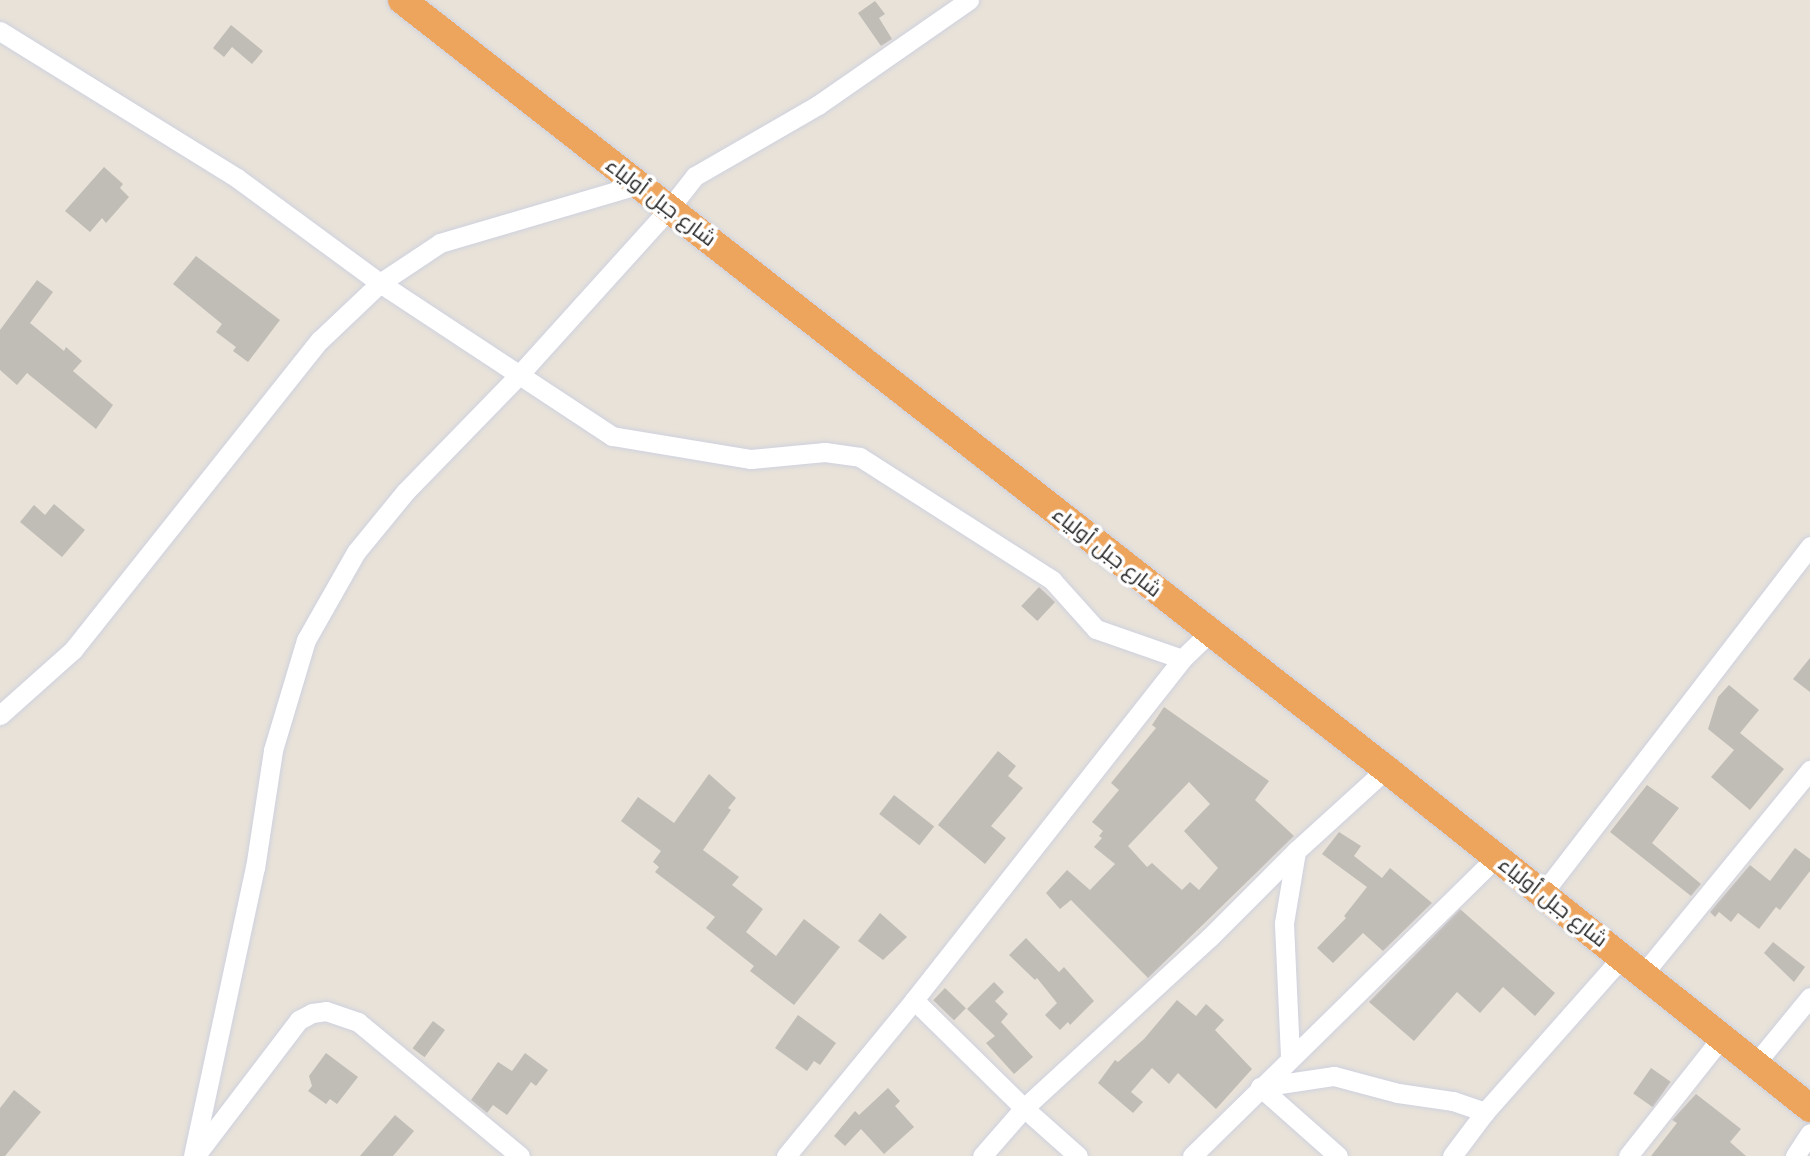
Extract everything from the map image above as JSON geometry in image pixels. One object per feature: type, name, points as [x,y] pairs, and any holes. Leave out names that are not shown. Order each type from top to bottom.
[{"type":"highway","name":"شارع جبل أولياء","points":[[402,0],[1496,856],[1810,1108]]},
{"type":"street","points":[[194,1156],[255,868],[273,750],[306,640],[356,552],[406,491],[518,376],[669,209],[695,176],[818,105],[969,0]]},
{"type":"street","points":[[0,31],[237,178],[380,283],[612,436],[751,459],[825,452],[860,457],[1052,580],[1096,629],[1182,659]]},
{"type":"street","points":[[0,715],[73,650],[320,340],[380,283],[440,243],[637,185]]},
{"type":"street","points":[[1543,893],[1810,546]]},
{"type":"street","points":[[786,1156],[914,1000],[1182,659],[1210,632]]},
{"type":"street","points":[[982,1156],[1024,1108],[1210,937],[1296,850],[1385,769]]},
{"type":"street","points":[[1452,1156],[1485,1112],[1632,965],[1810,770]]},
{"type":"street","points":[[1290,1056],[1283,923],[1296,850]]},
{"type":"street","points":[[1192,1156],[1290,1056],[1496,856]]},
{"type":"street","points":[[1756,1063],[1810,997]]},
{"type":"street","points":[[914,1000],[1024,1108],[1078,1156]]},
{"type":"street","points":[[194,1156],[299,1020],[312,1013],[326,1012],[358,1022],[520,1156]]},
{"type":"street","points":[[1628,1156],[1722,1037]]},
{"type":"street","points":[[1260,1087],[1334,1076],[1398,1093],[1452,1101],[1485,1112]]},
{"type":"street","points":[[1260,1087],[1338,1156]]},
{"type":"street","points":[[1795,1156],[1810,1133]]},
{"type":"building","points":[[875,1],[885,14],[879,18],[892,39],[881,46],[858,13]]},
{"type":"building","points":[[231,25],[263,51],[252,64],[232,47],[224,57],[213,48]]},
{"type":"building","points":[[104,167],[123,184],[120,188],[129,197],[106,223],[102,218],[90,232],[65,211]]},
{"type":"building","points":[[196,256],[280,320],[248,362],[233,351],[236,347],[216,332],[222,324],[173,284]]},
{"type":"building","points":[[37,280],[53,292],[30,323],[64,351],[66,347],[82,361],[73,371],[113,405],[96,429],[27,373],[17,385],[0,370],[0,330]]},
{"type":"building","points":[[54,504],[85,530],[62,557],[20,522],[34,505],[45,515]]},
{"type":"building","points":[[1039,587],[1055,602],[1037,621],[1021,606]]},
{"type":"building","points":[[1810,658],[1810,692],[1793,679]]},
{"type":"building","points":[[1729,685],[1759,710],[1740,733],[1784,769],[1750,810],[1711,777],[1734,750],[1708,729],[1718,697]]},
{"type":"building","points":[[1164,707],[1269,781],[1255,800],[1294,836],[1148,978],[1071,900],[1060,909],[1046,893],[1067,870],[1090,890],[1115,864],[1094,847],[1102,838],[1099,836],[1103,831],[1092,822],[1119,790],[1111,783],[1156,728],[1152,725]],"holes":[[[1189,782],[1210,804],[1184,831],[1218,868],[1199,890],[1190,882],[1182,890],[1152,863],[1147,867],[1128,846]]]},
{"type":"building","points":[[998,751],[1016,766],[1008,776],[1023,788],[991,826],[1006,838],[985,864],[938,825]]},
{"type":"building","points":[[709,774],[736,798],[728,808],[731,810],[703,850],[739,877],[732,885],[763,909],[746,932],[776,956],[804,919],[840,947],[794,1005],[750,971],[754,966],[706,928],[715,917],[655,872],[659,867],[653,862],[661,851],[621,821],[638,797],[674,823]]},
{"type":"building","points":[[1647,785],[1679,808],[1652,843],[1701,884],[1691,896],[1610,832]]},
{"type":"building","points":[[894,795],[934,826],[919,845],[879,814]]},
{"type":"building","points":[[1339,832],[1361,846],[1354,856],[1382,878],[1390,868],[1432,903],[1383,951],[1363,933],[1333,963],[1317,948],[1346,918],[1344,916],[1367,887],[1322,854]]},
{"type":"building","points":[[1795,848],[1810,859],[1810,871],[1780,910],[1776,907],[1759,929],[1738,913],[1731,922],[1719,912],[1715,917],[1710,912],[1750,865],[1770,881]]},
{"type":"building","points":[[1460,909],[1555,993],[1535,1016],[1503,987],[1480,1013],[1457,992],[1414,1041],[1369,1002]]},
{"type":"building","points":[[880,913],[907,937],[883,960],[858,941]]},
{"type":"building","points":[[1026,938],[1059,972],[1064,967],[1094,1001],[1070,1025],[1068,1022],[1060,1030],[1045,1015],[1057,1003],[1037,978],[1035,980],[1009,955]]},
{"type":"building","points":[[1773,942],[1805,967],[1794,982],[1764,953]]},
{"type":"building","points":[[994,982],[1004,992],[995,1001],[1008,1014],[1001,1022],[1033,1057],[1014,1074],[986,1043],[995,1036],[967,1009]]},
{"type":"building","points":[[945,988],[966,1008],[954,1020],[933,1000]]},
{"type":"building","points":[[1177,1000],[1196,1016],[1206,1004],[1224,1020],[1215,1030],[1252,1069],[1216,1109],[1178,1073],[1169,1084],[1152,1068],[1131,1092],[1143,1102],[1133,1113],[1098,1083],[1115,1060],[1118,1062],[1144,1039]]},
{"type":"building","points":[[798,1015],[836,1043],[820,1065],[814,1061],[807,1071],[775,1048]]},
{"type":"building","points":[[433,1021],[445,1030],[425,1057],[413,1048]]},
{"type":"building","points":[[326,1053],[358,1077],[337,1104],[330,1099],[326,1104],[308,1091],[312,1086],[309,1076]]},
{"type":"building","points":[[525,1053],[548,1070],[536,1086],[531,1082],[507,1115],[493,1105],[487,1113],[471,1100],[498,1062],[512,1071]]},
{"type":"building","points":[[1651,1068],[1671,1082],[1653,1107],[1633,1093]]},
{"type":"building","points":[[888,1088],[900,1101],[895,1106],[914,1127],[884,1154],[861,1129],[845,1146],[834,1136],[855,1111],[859,1115]]},
{"type":"building","points":[[14,1090],[41,1112],[5,1156],[0,1156],[0,1108]]},
{"type":"building","points":[[1696,1094],[1741,1129],[1730,1142],[1746,1156],[1651,1156],[1677,1123],[1672,1120]]},
{"type":"building","points":[[395,1115],[414,1131],[393,1156],[360,1156]]}]
